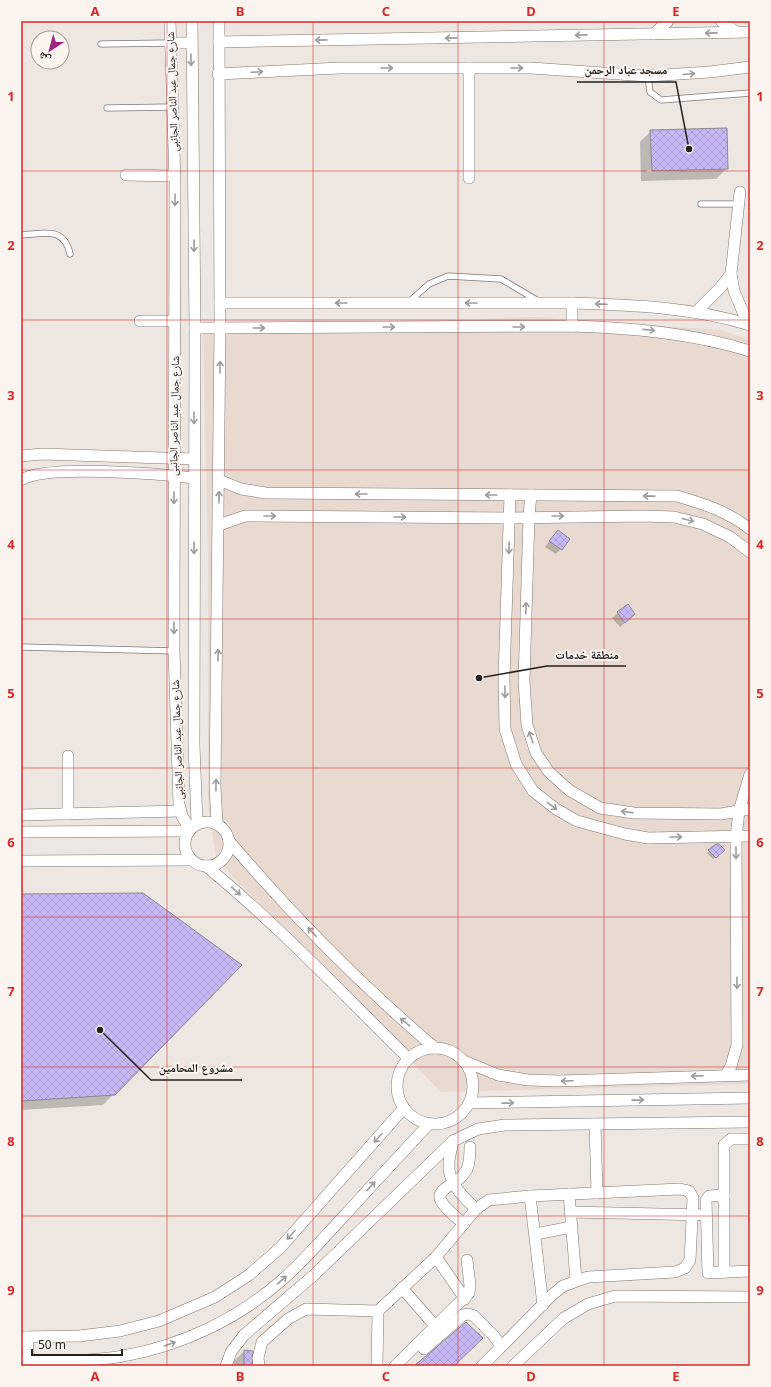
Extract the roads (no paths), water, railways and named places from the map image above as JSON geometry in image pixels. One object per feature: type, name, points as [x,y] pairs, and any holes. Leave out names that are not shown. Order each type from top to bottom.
[{"type":"street","name":"شارع جمال عبد الناصر الجانبى","points":[[170,21],[174,179],[175,321],[174,651],[180,811],[192,828]]},
{"type":"street","points":[[192,21],[191,43],[195,328],[194,745],[192,828],[185,846],[192,860]]},
{"type":"street","points":[[217,824],[215,786],[219,525],[219,21]]},
{"type":"street","points":[[654,34],[668,21]]},
{"type":"street","points":[[722,21],[736,32]]},
{"type":"street","points":[[219,42],[750,32]]},
{"type":"street","points":[[170,44],[191,43]]},
{"type":"street","points":[[218,74],[340,68],[532,68],[648,76],[704,73],[750,67]]},
{"type":"street","points":[[469,68],[469,178]]},
{"type":"street","points":[[126,175],[194,182]]},
{"type":"street","points":[[740,192],[731,274],[734,291],[749,325]]},
{"type":"street","points":[[696,312],[720,288],[731,274]]},
{"type":"street","points":[[220,303],[572,303],[627,305],[696,312],[749,325]]},
{"type":"street","points":[[572,303],[572,326]]},
{"type":"street","points":[[140,321],[175,321]]},
{"type":"street","points":[[195,328],[572,326],[625,328],[664,332],[750,351]]},
{"type":"street","points":[[23,454],[194,459]]},
{"type":"street","points":[[21,480],[37,474],[53,472],[194,478]]},
{"type":"street","points":[[219,480],[241,489],[266,493],[677,496],[709,505],[739,521],[750,529]]},
{"type":"street","points":[[510,495],[504,678],[505,729],[516,764],[532,791],[556,809],[577,821],[625,834],[648,838],[750,836]]},
{"type":"street","points":[[532,495],[529,516],[524,681],[526,725],[536,753],[549,772],[569,790],[600,808],[634,812],[721,814],[744,810]]},
{"type":"street","points":[[219,525],[245,516],[510,518],[529,516],[674,517],[703,524],[730,537],[750,552]]},
{"type":"street","points":[[68,756],[68,814]]},
{"type":"street","points":[[726,1075],[735,1055],[737,1034],[736,837],[744,810],[750,774]]},
{"type":"street","name":"شارع جمال عبد الناصر الجانبى","points":[[21,816],[180,811]]},
{"type":"street","points":[[21,832],[192,828],[211,822],[217,824],[223,828],[229,841],[274,894],[377,997],[435,1048]]},
{"type":"street","points":[[206,866],[214,865],[226,856],[229,841]]},
{"type":"street","points":[[21,861],[192,860],[206,866],[236,891],[287,939],[408,1058]]},
{"type":"street","points":[[435,1048],[446,1049],[456,1054],[464,1061],[470,1071],[473,1082],[469,1103],[462,1113],[452,1120],[441,1124],[429,1124],[411,1116],[404,1108],[399,1099],[397,1083],[401,1067],[408,1058],[416,1052],[435,1048]]},
{"type":"street","points":[[464,1061],[498,1075],[528,1080],[559,1081],[750,1075]]},
{"type":"street","points":[[469,1103],[750,1098]]},
{"type":"street","points":[[404,1108],[280,1248],[249,1275],[215,1297],[178,1314],[120,1331],[80,1336],[24,1337],[26,1363],[81,1361],[124,1356],[174,1343],[225,1320],[264,1295],[297,1266],[429,1124]]},
{"type":"street","points":[[226,1366],[231,1352],[251,1328],[314,1275],[453,1141],[478,1129],[505,1125],[750,1122]]},
{"type":"street","points":[[595,1124],[597,1193]]},
{"type":"street","points":[[724,1272],[724,1145],[731,1139],[750,1139]]},
{"type":"street","points":[[453,1141],[448,1165],[453,1182],[463,1197],[476,1209]]},
{"type":"street","points":[[464,1224],[442,1202],[440,1198],[442,1192],[453,1182],[460,1179],[467,1170],[470,1159],[470,1147]]},
{"type":"street","points":[[377,1366],[378,1311],[436,1257],[476,1209],[489,1200],[530,1196],[680,1189],[689,1191],[693,1198],[690,1260],[685,1268],[675,1272],[588,1277],[576,1280],[563,1286],[552,1294],[543,1306],[482,1366]]},
{"type":"street","points":[[569,1194],[576,1280]]},
{"type":"street","points":[[530,1196],[536,1234],[543,1306]]},
{"type":"street","points":[[724,1196],[709,1196],[706,1200],[708,1273],[750,1271]]},
{"type":"street","points":[[570,1212],[706,1215]]},
{"type":"street","points":[[536,1234],[571,1227]]},
{"type":"street","points":[[436,1257],[465,1298]]},
{"type":"street","points":[[396,1366],[469,1293],[470,1286],[467,1260]]},
{"type":"street","points":[[402,1288],[436,1327]]},
{"type":"street","points":[[513,1366],[564,1318],[588,1304],[615,1296],[750,1297]]},
{"type":"street","points":[[259,1366],[258,1358],[262,1342],[288,1320],[306,1309],[378,1311]]},
{"type":"street","points":[[424,1349],[463,1315],[469,1314],[474,1316],[494,1336],[499,1342],[499,1349]]},
{"type":"lane","points":[[101,44],[170,44]]},
{"type":"lane","points":[[648,76],[650,92],[661,100],[750,93]]},
{"type":"lane","points":[[107,108],[172,107]]},
{"type":"lane","points":[[700,204],[738,204]]},
{"type":"lane","points":[[21,235],[56,233],[64,238],[70,254]]},
{"type":"lane","points":[[408,303],[429,284],[448,276],[501,279],[542,303]]},
{"type":"lane","points":[[21,647],[174,651]]},
{"type":"place","name":"مسجد عباد الرحمن","points":[[689,149]]},
{"type":"place","name":"منطقة خدمات","points":[[479,678]]},
{"type":"place","name":"مشروع المحامين","points":[[100,1030]]}]
